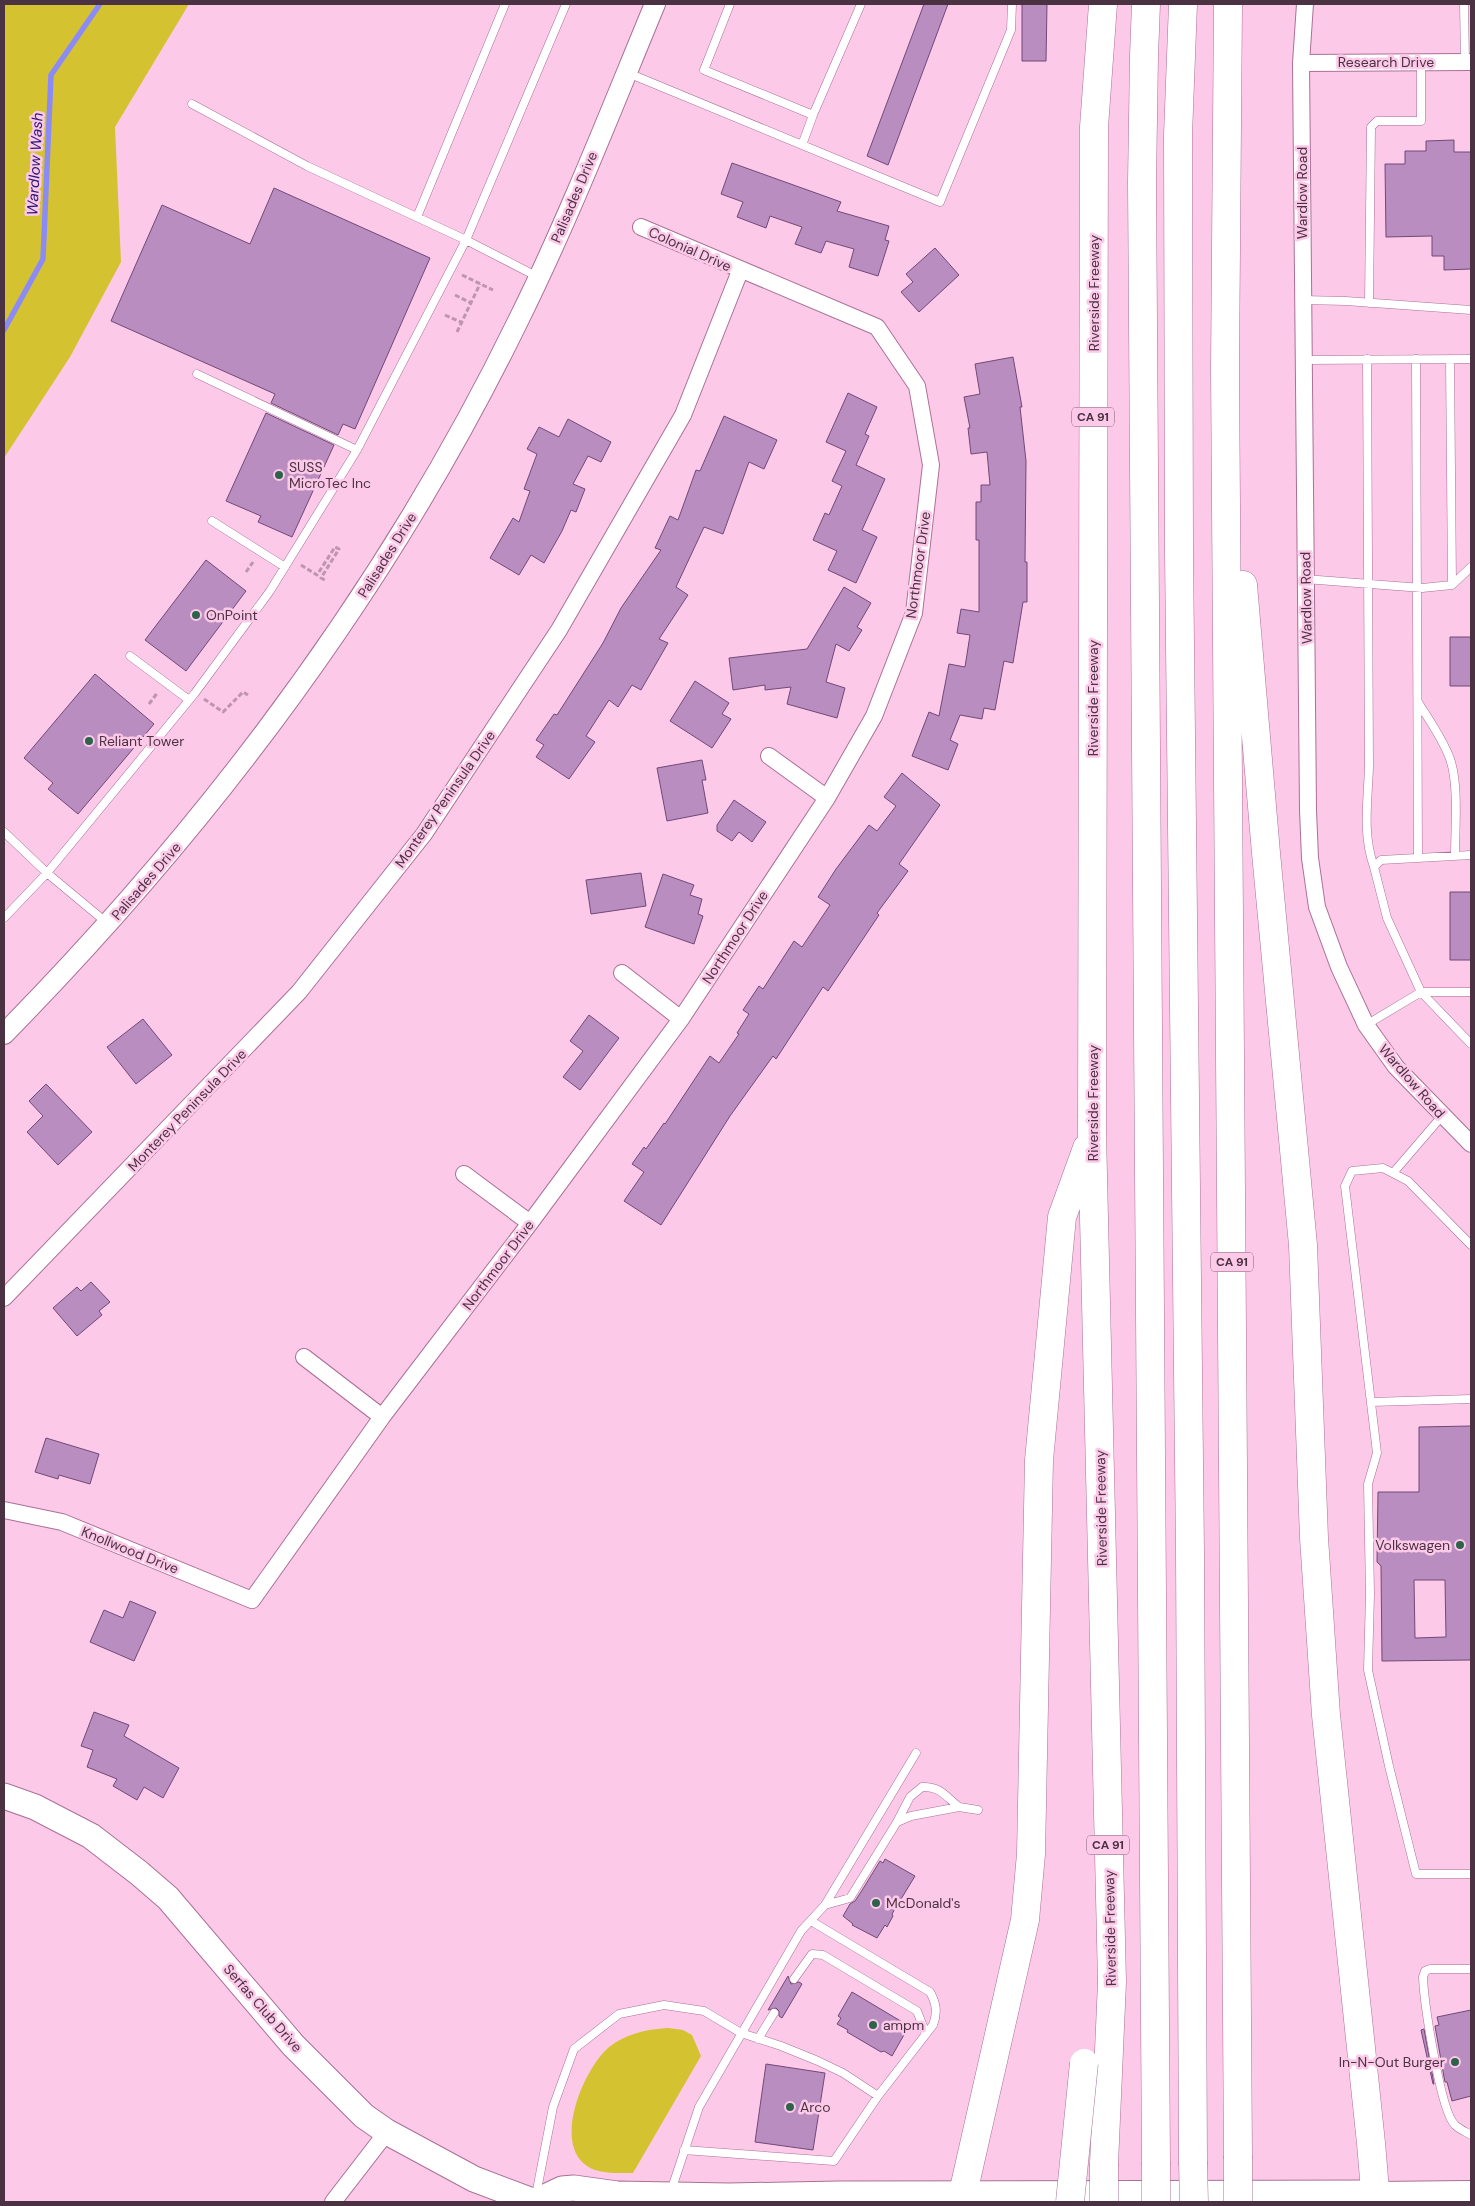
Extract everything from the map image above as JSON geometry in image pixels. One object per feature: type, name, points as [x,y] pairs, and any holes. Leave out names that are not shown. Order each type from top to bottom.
[{"type":"highway","name":"Riverside Freeway","points":[[1103,4],[1094,127],[1092,1133],[1112,1982],[1104,2202]]},
{"type":"highway","points":[[1146,4],[1142,182],[1156,2202]]},
{"type":"highway","points":[[1183,4],[1178,135],[1178,553],[1190,1562],[1194,2202]]},
{"type":"highway","name":"CA 91","points":[[1228,4],[1225,369],[1238,2202]]},
{"type":"highway","points":[[1225,369],[1266,854],[1303,1245],[1314,1538],[1326,1715],[1375,2197]]},
{"type":"highway","points":[[962,2198],[1025,1920],[1031,1854],[1039,1460],[1062,1217],[1092,1133]]},
{"type":"highway","points":[[1070,2202],[1084,2063],[1112,1982]]},
{"type":"main road","name":"Serfas Club Drive","points":[[4,1796],[35,1807],[91,1836],[139,1872],[174,1905],[293,2045],[364,2116],[386,2132],[474,2179],[535,2202]]},
{"type":"main road","points":[[535,2202],[562,2189],[574,2188],[617,2194],[962,2198],[1375,2197],[1471,2192]]},
{"type":"street","name":"Palisades Drive","points":[[4,1034],[109,924],[212,803],[267,732],[371,581],[421,501],[466,422],[518,321],[573,202],[655,4]]},
{"type":"street","name":"Wardlow Road","points":[[1305,4],[1301,62],[1305,579],[1308,810],[1310,858],[1316,906],[1339,967],[1366,1025],[1396,1067],[1470,1147]]},
{"type":"street","name":"Research Drive","points":[[1301,62],[1468,62]]},
{"type":"street","name":"Colonial Drive","points":[[641,227],[740,270]]},
{"type":"street","name":"Northmoor Drive","points":[[252,1600],[382,1417],[530,1223],[681,1019],[827,798],[874,716],[914,613],[931,465],[917,386],[878,327],[740,270]]},
{"type":"street","name":"Monterey Peninsula Drive","points":[[4,1298],[299,992],[424,834],[560,630],[684,415],[740,270]]},
{"type":"street","points":[[769,756],[827,798]]},
{"type":"street","points":[[622,974],[681,1019]]},
{"type":"street","points":[[464,1174],[530,1223]]},
{"type":"street","points":[[304,1357],[382,1417]]},
{"type":"street","name":"Knollwood Drive","points":[[4,1510],[62,1522],[252,1600]]},
{"type":"street","points":[[333,2202],[386,2132]]},
{"type":"lane","points":[[417,217],[505,4]]},
{"type":"lane","points":[[730,4],[704,70],[813,115]]},
{"type":"lane","points":[[802,145],[861,4]]},
{"type":"lane","points":[[627,72],[940,202],[1011,30],[1012,4]]},
{"type":"lane","points":[[1464,4],[1468,62]]},
{"type":"lane","points":[[4,918],[47,873],[189,700],[270,591],[357,450],[466,240],[563,5]]},
{"type":"lane","points":[[1369,303],[1371,127],[1377,121],[1421,121],[1420,62]]},
{"type":"lane","points":[[192,104],[307,166],[466,240],[538,277]]},
{"type":"lane","points":[[1303,300],[1471,310]]},
{"type":"lane","points":[[1367,359],[1369,766],[1366,820],[1368,851],[1387,918],[1421,992],[1471,1044]]},
{"type":"lane","points":[[1416,359],[1418,858]]},
{"type":"lane","points":[[1450,359],[1452,585]]},
{"type":"lane","points":[[1304,360],[1471,359]]},
{"type":"lane","points":[[197,374],[357,450]]},
{"type":"lane","points":[[212,521],[285,567]]},
{"type":"lane","points":[[1305,579],[1417,588],[1452,585],[1471,567]]},
{"type":"lane","points":[[130,656],[189,700]]},
{"type":"lane","points":[[1417,700],[1446,749],[1451,762],[1454,777],[1455,856]]},
{"type":"lane","points":[[4,832],[47,873],[109,924]]},
{"type":"lane","points":[[1374,867],[1381,860],[1471,855]]},
{"type":"lane","points":[[1366,1025],[1421,992],[1471,992]]},
{"type":"lane","points":[[1393,1173],[1442,1116]]},
{"type":"lane","points":[[1471,1245],[1408,1181],[1383,1168],[1352,1171],[1345,1186],[1377,1453],[1368,1484],[1370,1594],[1368,1670],[1389,1766],[1416,1874],[1471,1874]]},
{"type":"lane","points":[[1371,1402],[1471,1399]]},
{"type":"lane","points":[[670,2195],[699,2106],[801,1931],[825,1905],[916,1753]]},
{"type":"lane","points":[[825,1905],[850,1898],[897,1822],[910,1797],[922,1787],[937,1788],[944,1792],[958,1806]]},
{"type":"lane","points":[[897,1822],[910,1816],[958,1806],[978,1810]]},
{"type":"lane","points":[[684,2150],[834,2161],[878,2096],[926,2034],[936,2017],[936,2003],[930,1992],[810,1921]]},
{"type":"lane","points":[[794,1980],[812,1954],[823,1955],[917,2010],[926,2034]]},
{"type":"lane","points":[[1471,1969],[1430,1969],[1425,1971],[1423,1976],[1429,2028],[1446,2109],[1454,2125],[1471,2135]]},
{"type":"lane","points":[[535,2202],[553,2107],[574,2049],[619,2014],[664,2005],[704,2011],[741,2033],[781,2046],[843,2073],[878,2096]]},
{"type":"lane","points":[[758,2038],[774,2013]]},
{"type":"path","points":[[457,332],[479,283],[493,290]]},
{"type":"path","points":[[455,295],[471,303]]},
{"type":"path","points":[[445,315],[461,322]]},
{"type":"path","points":[[312,572],[317,575],[334,546],[339,549],[321,578],[327,581]]},
{"type":"path","points":[[216,708],[223,712],[243,692],[248,695]]},
{"type":"shaded area","points":[[4,4],[189,4],[115,127],[121,262],[70,357],[4,458]]},
{"type":"shaded area","points":[[668,2028],[683,2030],[692,2035],[701,2056],[633,2173],[609,2173],[595,2170],[581,2161],[574,2147],[572,2130],[574,2111],[588,2074],[598,2059],[615,2043],[636,2033]]},
{"type":"building","points":[[924,4],[948,4],[888,165],[867,156]]},
{"type":"building","points":[[1022,4],[1047,4],[1046,61],[1022,61]]},
{"type":"building","points":[[1454,140],[1454,152],[1471,152],[1471,269],[1444,270],[1444,256],[1432,256],[1432,236],[1386,237],[1385,164],[1405,164],[1405,151],[1426,151],[1426,141]]},
{"type":"building","points":[[732,163],[841,202],[837,211],[889,226],[885,240],[889,241],[878,276],[849,267],[854,249],[826,241],[821,253],[795,244],[802,227],[770,216],[766,228],[737,217],[743,202],[721,194]]},
{"type":"building","points":[[274,188],[430,258],[355,429],[343,424],[338,435],[271,403],[275,394],[111,321],[162,205],[250,244]]},
{"type":"building","points":[[935,248],[959,275],[919,312],[901,292],[913,282],[906,274]]},
{"type":"building","points":[[1013,357],[1022,407],[1020,407],[1026,461],[1025,562],[1027,562],[1027,602],[1023,602],[1013,663],[1004,661],[995,710],[984,708],[982,719],[960,715],[950,740],[958,744],[948,770],[912,756],[929,712],[939,716],[949,664],[965,667],[970,635],[957,633],[961,609],[979,612],[979,540],[976,540],[976,502],[981,502],[981,485],[990,485],[987,452],[971,454],[968,428],[970,428],[964,397],[980,394],[975,364]]},
{"type":"building","points":[[848,393],[877,407],[865,434],[869,436],[856,465],[885,479],[862,530],[877,537],[856,583],[828,570],[837,551],[813,540],[825,513],[829,515],[842,486],[832,481],[846,451],[826,442]]},
{"type":"building","name":"SUSS MicroTec Inc","points":[[266,413],[334,445],[292,537],[258,522],[261,516],[226,501]]},
{"type":"building","points":[[724,416],[777,440],[764,469],[749,462],[723,534],[704,527],[676,587],[688,595],[659,639],[668,643],[641,690],[632,685],[618,707],[609,700],[586,736],[595,742],[569,779],[536,757],[544,745],[536,740],[554,714],[557,715],[603,643],[621,608],[661,550],[655,548],[670,516],[678,520],[696,470],[700,471]]},
{"type":"building","points":[[568,419],[611,442],[601,462],[588,456],[573,484],[585,489],[576,512],[571,510],[562,531],[544,563],[531,555],[519,575],[490,558],[513,518],[519,522],[530,491],[524,489],[537,454],[527,449],[539,427],[559,437]]},
{"type":"building","name":"OnPoint","points":[[206,560],[246,591],[186,671],[145,640]]},
{"type":"building","points":[[844,587],[871,603],[857,627],[862,630],[849,651],[836,644],[826,682],[845,688],[837,718],[787,704],[791,687],[765,690],[765,685],[733,690],[729,658],[807,649]]},
{"type":"building","points":[[1450,637],[1471,637],[1471,686],[1450,686]]},
{"type":"building","name":"Reliant Tower","points":[[95,674],[154,724],[78,814],[48,789],[53,783],[24,758]]},
{"type":"building","points":[[695,681],[729,703],[722,714],[731,719],[712,748],[670,721]]},
{"type":"building","points":[[702,760],[706,780],[702,780],[708,813],[667,821],[657,768]]},
{"type":"building","points":[[902,773],[940,805],[899,864],[908,871],[877,913],[879,915],[828,991],[823,987],[776,1059],[773,1056],[730,1116],[661,1225],[624,1201],[644,1172],[632,1164],[644,1147],[646,1149],[665,1124],[710,1056],[719,1063],[739,1034],[737,1033],[749,1014],[743,1010],[759,986],[763,989],[794,941],[802,947],[830,905],[818,897],[836,869],[869,825],[877,831],[896,806],[884,797]]},
{"type":"building","points":[[734,800],[766,822],[752,842],[739,832],[732,841],[717,831],[717,825]]},
{"type":"building","points":[[641,873],[646,906],[591,914],[586,880]]},
{"type":"building","points":[[663,874],[694,885],[690,895],[702,899],[698,914],[703,916],[694,944],[645,927]]},
{"type":"building","points":[[1450,892],[1471,892],[1471,960],[1450,960]]},
{"type":"building","points":[[589,1015],[619,1038],[580,1090],[563,1077],[583,1051],[570,1041]]},
{"type":"building","points":[[143,1019],[172,1055],[136,1084],[107,1047]]},
{"type":"building","points":[[46,1084],[92,1132],[58,1165],[27,1132],[43,1116],[29,1101]]},
{"type":"building","points":[[91,1282],[110,1302],[99,1311],[102,1315],[77,1336],[53,1308],[77,1287],[81,1291]]},
{"type":"building","points":[[1471,1426],[1471,1660],[1382,1661],[1381,1566],[1377,1562],[1378,1492],[1419,1492],[1419,1427]],"holes":[[[1414,1580],[1445,1580],[1446,1637],[1415,1638]]]},
{"type":"building","points":[[46,1438],[99,1454],[90,1484],[59,1475],[58,1479],[35,1472]]},
{"type":"building","points":[[130,1601],[156,1612],[134,1661],[90,1642],[104,1610],[123,1618]]},
{"type":"building","points":[[94,1712],[129,1725],[124,1736],[179,1768],[163,1798],[144,1787],[137,1800],[113,1786],[117,1779],[87,1767],[93,1750],[81,1746]]},
{"type":"building","name":"McDonald's","points":[[885,1859],[915,1876],[892,1914],[893,1916],[887,1927],[885,1925],[877,1938],[852,1925],[843,1916],[850,1904],[855,1901],[880,1861],[883,1863]]},
{"type":"building","points":[[788,1976],[791,1984],[799,1982],[802,1984],[782,2018],[779,2016],[779,2011],[776,2008],[768,2010]]},
{"type":"building","name":"ampm","points":[[852,1992],[909,2026],[892,2056],[884,2051],[881,2052],[837,2024],[841,2018],[838,2016]]},
{"type":"building","name":"In-N-Out Burger","points":[[1471,2010],[1471,2096],[1452,2101],[1447,2082],[1445,2082],[1435,2026],[1439,2025],[1437,2017]]},
{"type":"building","points":[[1424,2029],[1434,2084],[1421,2030]]},
{"type":"building","name":"Arco","points":[[766,2064],[825,2073],[813,2150],[755,2142]]},
{"type":"waterway","name":"Wardlow Wash","points":[[4,330],[43,259],[51,75],[100,4]]},
{"type":"place","name":"SUSS MicroTec Inc","points":[[279,475]]},
{"type":"place","name":"OnPoint","points":[[196,615]]},
{"type":"place","name":"Reliant Tower","points":[[89,741]]},
{"type":"place","name":"Volkswagen","points":[[1460,1545]]},
{"type":"place","name":"McDonald's","points":[[876,1903]]},
{"type":"place","name":"ampm","points":[[873,2025]]},
{"type":"place","name":"In-N-Out Burger","points":[[1455,2062]]},
{"type":"place","name":"Arco","points":[[790,2107]]}]
